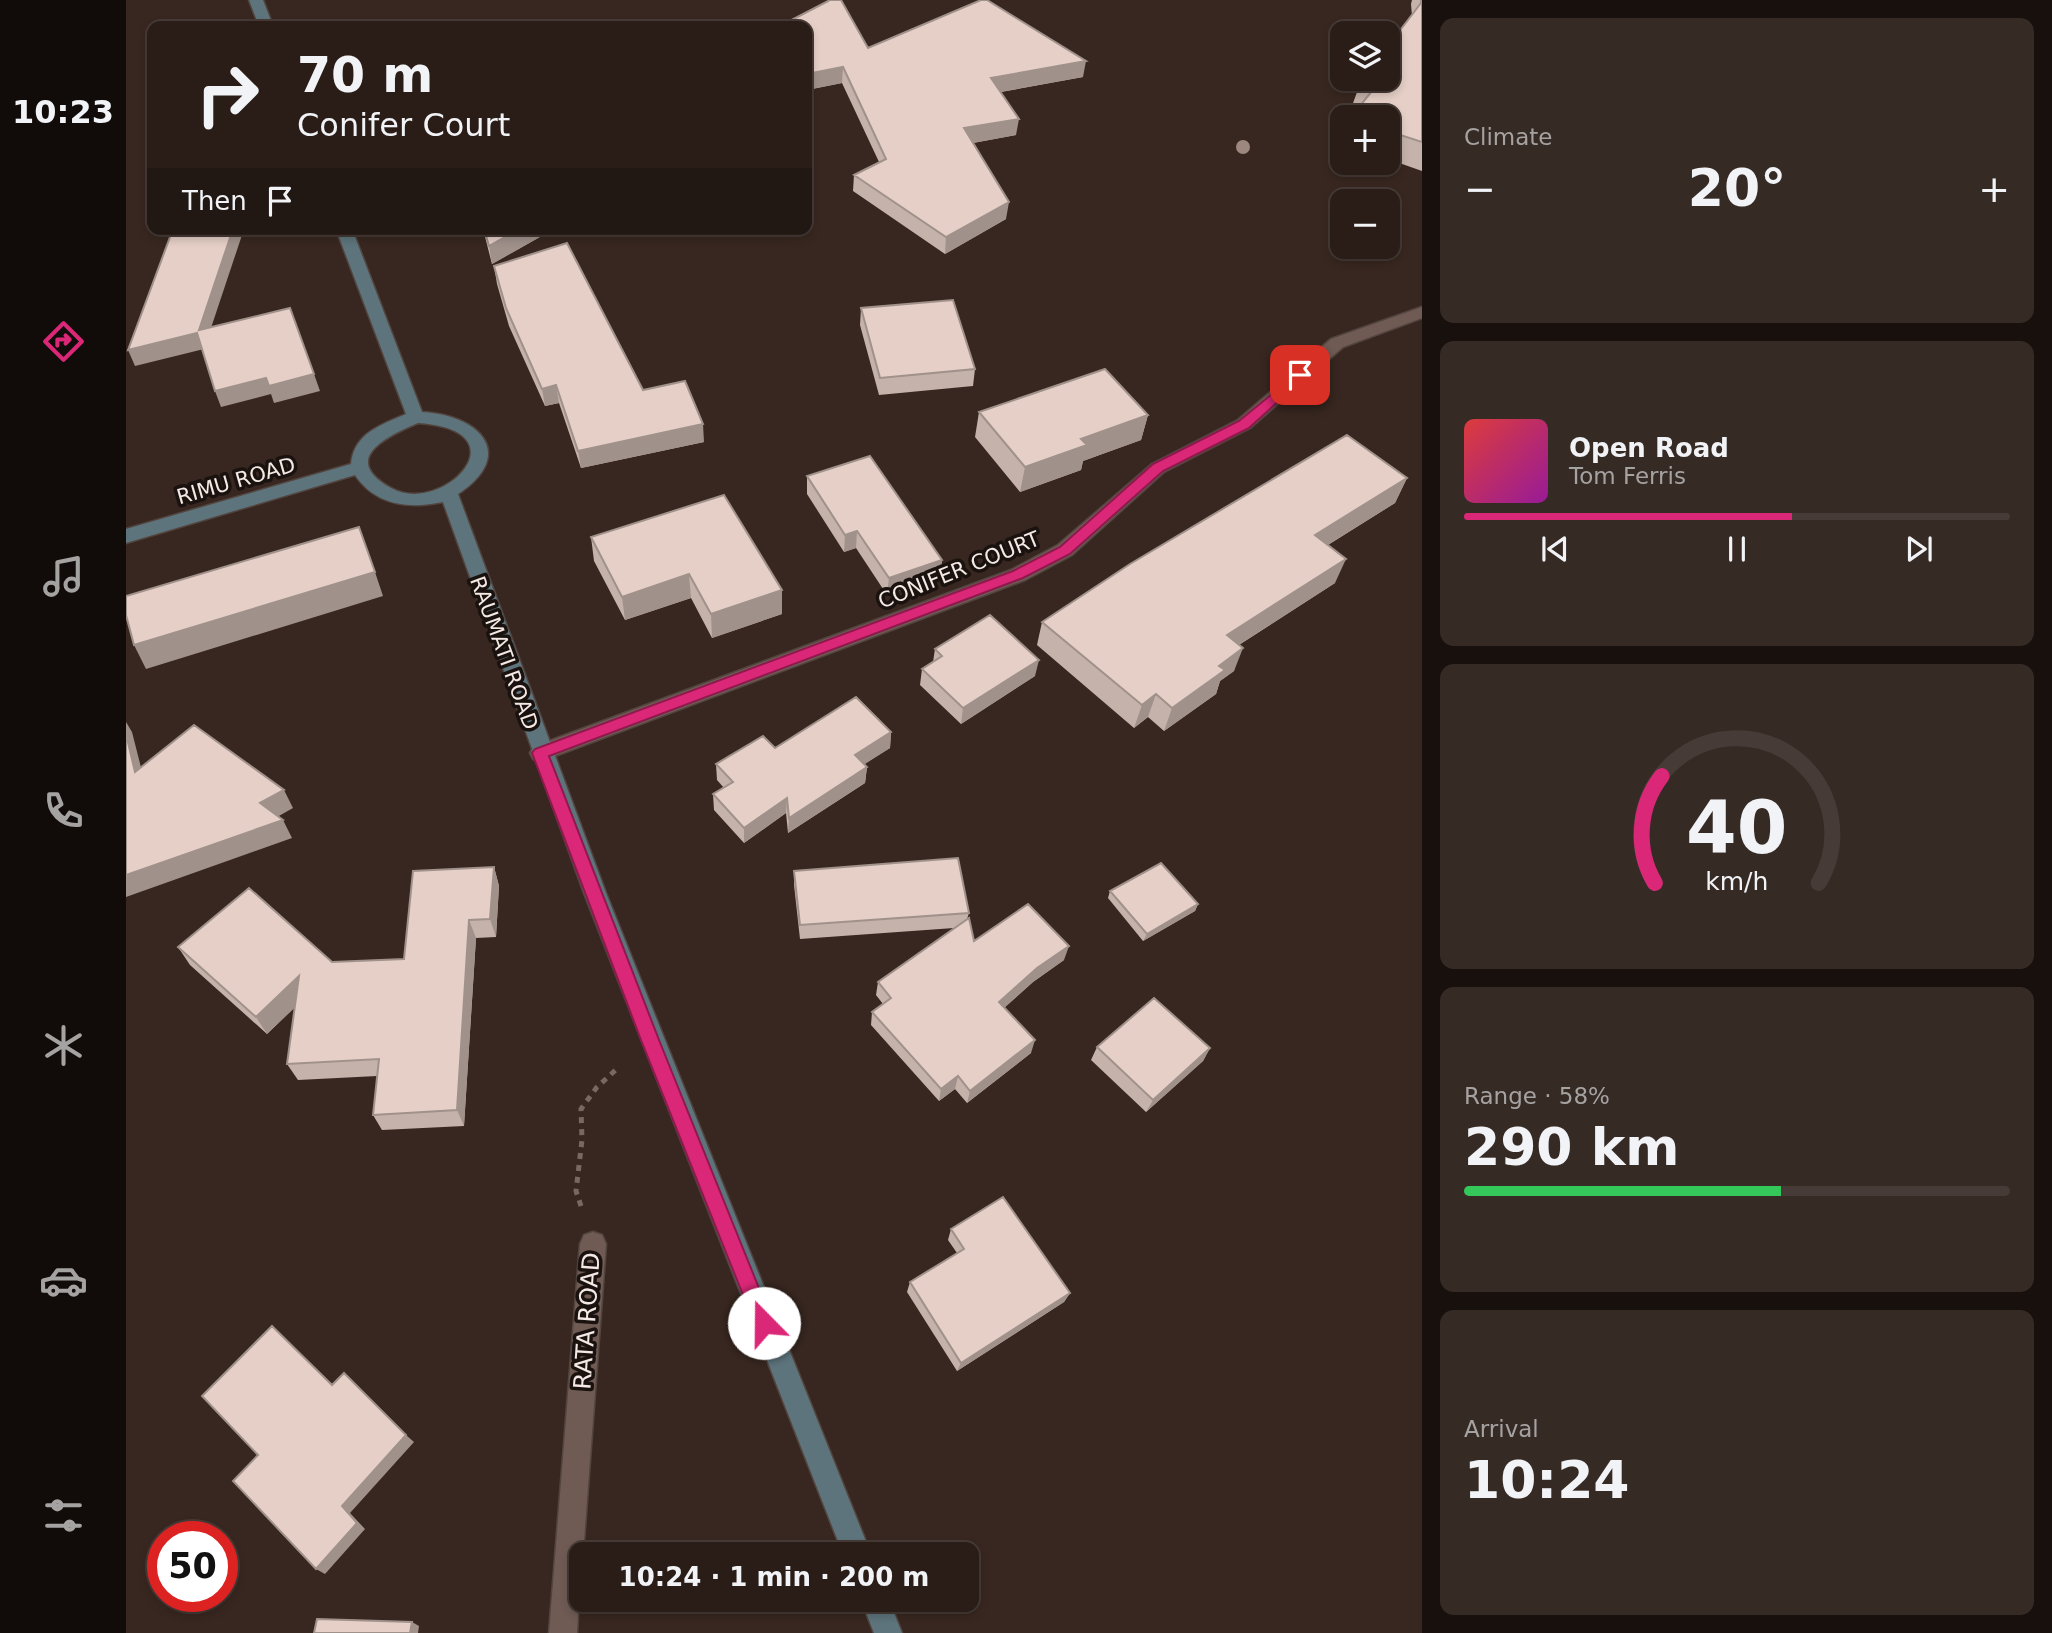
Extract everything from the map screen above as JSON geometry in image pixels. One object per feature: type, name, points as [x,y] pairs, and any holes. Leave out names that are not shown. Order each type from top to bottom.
[{"type":"main road","points":[[256,0],[264,21]]},
{"type":"main road","points":[[346,235],[416,417]]},
{"type":"main road","points":[[416,417],[454,421],[469,430],[477,441],[480,455],[475,469],[464,482],[448,492],[419,499],[390,498],[376,491],[364,481],[359,468],[360,452],[373,435],[392,424],[416,417]]},
{"type":"main road","name":"RIMU ROAD","points":[[126,536],[359,468]]},
{"type":"main road","name":"RAUMATI ROAD","points":[[448,492],[540,753],[650,1040],[851,1542]]},
{"type":"main road","points":[[880,1612],[888,1633]]},
{"type":"street","name":"CONIFER COURT","points":[[540,753],[1018,575],[1065,550],[1158,468],[1244,425],[1337,342],[1422,312]]},
{"type":"street","name":"RATA ROAD","points":[[564,1633],[593,1244]]},
{"type":"path","name":"RATA ROAD","points":[[593,1244],[576,1191],[582,1140],[581,1109],[597,1087],[650,1040]]},
{"type":"building","points":[[830,0],[841,0],[868,48],[981,0],[987,0],[1086,61],[991,78],[1019,119],[964,128],[1009,202],[946,237],[854,175],[886,159],[843,67],[812,73],[812,21],[790,21]]},
{"type":"building","points":[[1422,0],[1422,142],[1400,135],[1400,105],[1361,105],[1372,91],[1400,91],[1400,30]]},
{"type":"building","points":[[171,235],[231,235],[199,330],[290,308],[314,374],[269,386],[266,378],[215,391],[197,333],[128,350]]},
{"type":"building","points":[[486,235],[509,235],[489,246]]},
{"type":"building","points":[[567,243],[643,390],[685,381],[703,424],[578,451],[556,385],[542,389],[506,308],[494,266]]},
{"type":"building","points":[[953,300],[975,369],[880,378],[861,308]]},
{"type":"building","points":[[1105,369],[1148,415],[1081,439],[1087,445],[1025,467],[979,412]]},
{"type":"building","points":[[1347,435],[1407,478],[1315,535],[1346,559],[1227,635],[1243,648],[1219,666],[1225,670],[1172,708],[1156,694],[1142,705],[1042,622],[1130,564]]},
{"type":"building","points":[[870,456],[942,560],[889,578],[857,531],[845,535],[807,476]]},
{"type":"building","points":[[724,495],[782,590],[711,614],[689,574],[622,597],[591,537]]},
{"type":"building","points":[[359,527],[375,572],[134,645],[126,615],[126,596]]},
{"type":"building","points":[[990,615],[1039,660],[963,708],[922,669],[942,656],[935,649]]},
{"type":"building","points":[[856,697],[891,732],[855,755],[867,767],[789,818],[787,798],[744,828],[713,794],[733,782],[716,764],[763,736],[775,748]]},
{"type":"building","points":[[194,725],[284,790],[260,803],[283,820],[126,875],[126,734],[135,772]]},
{"type":"building","points":[[958,858],[969,913],[800,925],[794,871]]},
{"type":"building","points":[[1161,863],[1198,904],[1147,934],[1110,891]]},
{"type":"building","points":[[494,867],[490,919],[469,920],[457,1110],[373,1115],[379,1059],[287,1064],[299,976],[256,1017],[178,947],[249,888],[332,962],[404,959],[413,871]]},
{"type":"building","points":[[1028,904],[1069,946],[1037,968],[999,1002],[1035,1040],[970,1091],[958,1076],[941,1089],[872,1012],[891,998],[878,982],[969,918],[974,941]]},
{"type":"building","points":[[1154,998],[1210,1048],[1153,1100],[1097,1047]]},
{"type":"building","points":[[1003,1197],[1070,1293],[961,1363],[910,1282],[964,1249],[951,1229]]},
{"type":"building","points":[[272,1326],[332,1385],[344,1373],[406,1435],[342,1506],[357,1523],[316,1569],[233,1481],[258,1455],[202,1396]]},
{"type":"building","points":[[317,1619],[412,1622],[410,1633],[314,1633]]},
{"type":"route","points":[[764,1323],[650,1040],[540,753],[1018,575],[1065,550],[1158,468],[1244,425],[1300,375]]}]
